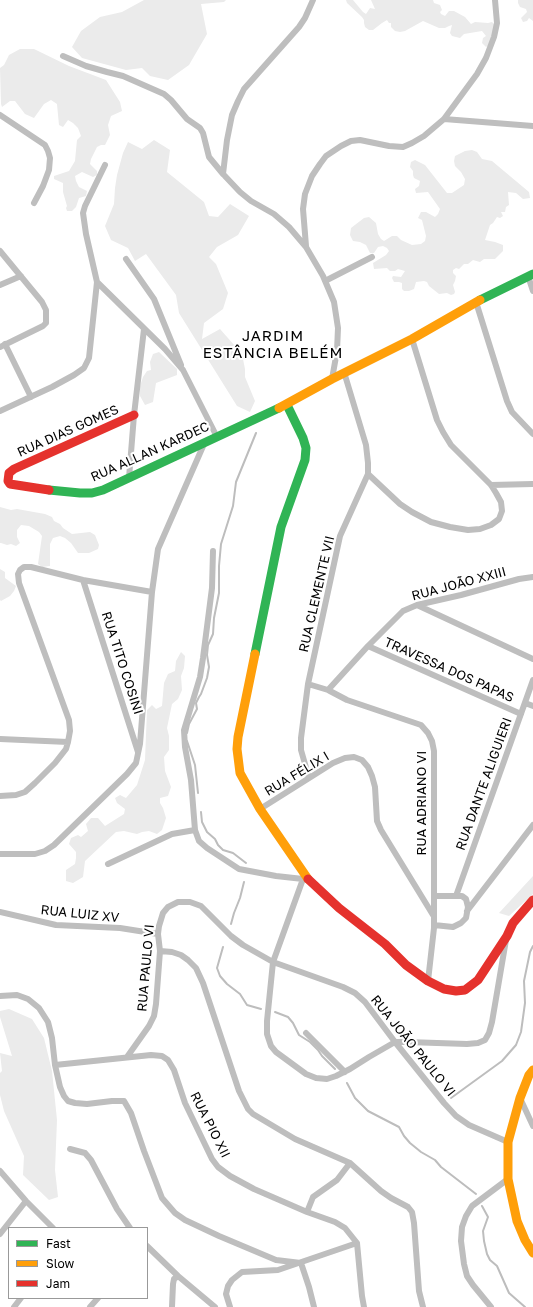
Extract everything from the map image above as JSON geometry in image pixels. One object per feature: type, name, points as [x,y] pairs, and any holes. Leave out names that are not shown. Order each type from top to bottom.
[{"type":"street","points":[[223,174],[232,115],[244,89],[299,27],[313,0]]},
{"type":"street","points":[[306,247],[303,209],[305,194],[312,176],[326,156],[351,141],[364,141],[403,147],[412,144],[424,136],[444,119],[477,74],[486,58],[494,37],[497,23],[496,0]]},
{"type":"street","points":[[63,56],[86,66],[123,76],[164,94],[187,119],[200,128],[203,133],[209,157],[223,174],[251,201],[274,214],[289,227],[306,247],[325,281],[334,302],[338,328],[337,351],[332,379]]},
{"type":"street","points":[[0,115],[45,145],[48,151],[50,158],[49,170],[34,203]]},
{"type":"street","points":[[444,119],[533,126]]},
{"type":"street","points":[[0,411],[74,375],[84,368],[89,358],[97,282],[86,234],[84,214],[86,206],[106,165]]},
{"type":"street","points":[[0,251],[42,302],[46,310],[46,323],[43,326],[2,346],[31,397]]},
{"type":"street","points":[[325,281],[372,257]]},
{"type":"street","points":[[126,259],[154,299],[183,370],[217,437]]},
{"type":"street","points":[[531,275],[533,291]]},
{"type":"street","name":"RUA ALLAN KARDEC","points":[[18,486],[80,493],[92,493],[103,490],[204,442],[287,405],[344,372],[412,339],[476,302],[531,275]]},
{"type":"street","points":[[0,285],[21,276]]},
{"type":"street","points":[[97,282],[183,370]]},
{"type":"street","points":[[476,302],[509,407],[519,421],[533,434]]},
{"type":"street","points":[[129,478],[134,416],[144,329]]},
{"type":"street","points":[[368,474],[400,504],[431,522],[468,530],[480,529],[491,525],[499,519],[502,511],[501,502],[490,485],[452,445],[443,432],[437,420],[412,339]]},
{"type":"street","name":"RUA CLEMENTE VII","points":[[309,778],[301,744],[308,684],[340,536],[368,474],[366,445],[344,372]]},
{"type":"street","points":[[287,405],[303,438],[306,448],[305,460],[281,527],[242,715],[237,749],[240,773],[260,809],[304,878],[385,944],[406,966],[428,981],[444,989],[456,991],[465,990],[478,980],[507,936],[513,923],[533,900]]},
{"type":"street","name":"RUA DIAS GOMES","points":[[18,486],[10,484],[8,481],[9,473],[14,469],[134,416]]},
{"type":"street","points":[[0,854],[34,854],[45,851],[54,846],[136,763],[139,754],[152,592],[158,549],[204,442]]},
{"type":"street","points":[[490,485],[533,484]]},
{"type":"street","points":[[213,551],[212,588],[202,664],[197,687],[184,730],[192,780],[195,830],[199,841],[239,869],[276,876],[304,878]]},
{"type":"street","points":[[0,796],[16,795],[24,792],[55,763],[66,749],[70,730],[69,720],[19,583],[18,574],[20,570],[24,567],[31,567],[84,580],[152,592]]},
{"type":"street","name":"RUA JOÃO XXIII","points":[[328,690],[368,646],[403,611],[417,605],[519,579],[533,577]]},
{"type":"street","name":"RUA TITO COSINI","points":[[84,580],[139,754]]},
{"type":"street","points":[[417,605],[533,659]]},
{"type":"street","name":"TRAVESSA DOS PAPAS","points":[[368,646],[521,714]]},
{"type":"street","name":"RUA DANTE ALIGUIERI","points":[[456,896],[533,680]]},
{"type":"street","name":"RUA ADRIANO VI","points":[[308,684],[328,690],[347,700],[421,725],[428,733],[432,741],[434,751],[434,925],[428,981]]},
{"type":"street","points":[[525,703],[533,706]]},
{"type":"street","points":[[0,739],[68,742]]},
{"type":"street","name":"RUA FÉLIX I","points":[[260,809],[333,763],[345,758],[354,757],[362,760],[368,766],[375,787],[377,821],[381,830],[433,915]]},
{"type":"street","points":[[467,911],[533,825]]},
{"type":"street","points":[[108,864],[172,834],[195,830]]},
{"type":"street","points":[[304,878],[273,962],[267,1034],[271,1046],[276,1052],[306,1074],[316,1078],[327,1079],[345,1072],[395,1042],[467,1044],[478,1043],[485,1040],[492,1022],[507,936]]},
{"type":"street","points":[[434,896],[462,896],[466,899],[468,907],[466,918],[461,923],[453,926],[434,925]]},
{"type":"street","name":"RUA PAULO VI","points":[[127,1057],[149,1026],[154,1016],[160,951],[158,934],[160,919],[168,907],[178,902],[190,902],[201,906],[231,936],[243,945],[273,962]]},
{"type":"street","name":"RUA LUIZ XV","points":[[0,912],[56,925],[120,928],[158,934]]},
{"type":"street","points":[[160,951],[172,952],[181,955],[196,968],[205,990],[239,1091],[248,1109],[295,1139],[350,1163],[381,1191],[408,1207],[412,1212],[419,1291],[423,1307]]},
{"type":"street","name":"RUA JOÃO PAULO VI","points":[[273,962],[343,987],[355,993],[365,1002],[395,1042],[456,1116],[469,1125],[508,1142]]},
{"type":"street","points":[[0,996],[17,995],[28,999],[39,1008],[48,1022],[60,1088],[68,1100],[75,1103],[87,1104],[120,1100],[124,1101],[128,1105],[162,1198],[175,1213],[185,1220],[219,1236],[276,1260],[301,1263]]},
{"type":"street","points":[[306,1033],[345,1072]]},
{"type":"street","name":"RUA PIO XII","points":[[55,1065],[94,1062],[127,1057],[151,1055],[162,1056],[168,1060],[174,1070],[185,1103],[212,1159],[218,1167],[230,1176],[254,1189],[307,1212],[335,1222],[345,1228],[356,1243]]},
{"type":"street","points":[[533,1070],[529,1075],[520,1098],[508,1142],[508,1179],[517,1221],[525,1240],[533,1253]]},
{"type":"street","points":[[520,1098],[533,1126]]},
{"type":"street","points":[[70,1149],[85,1153],[91,1160],[117,1209],[129,1227]]},
{"type":"street","points":[[307,1212],[313,1197],[337,1180],[350,1163]]},
{"type":"street","points":[[0,1171],[26,1201],[52,1227]]},
{"type":"street","points":[[491,1307],[473,1285],[468,1276],[464,1264],[461,1241],[462,1227],[472,1206],[508,1179]]},
{"type":"street","points":[[0,1234],[26,1201]]},
{"type":"street","points":[[230,1307],[226,1294],[228,1286],[232,1280],[242,1272],[278,1270],[356,1243],[364,1307]]},
{"type":"street","points":[[148,1247],[178,1276],[215,1307]]},
{"type":"street","points":[[301,1263],[314,1307]]},
{"type":"street","points":[[172,1307],[172,1284],[174,1279],[178,1276]]},
{"type":"street","points":[[14,1307],[20,1299]]},
{"type":"street","points":[[90,1307],[97,1299]]},
{"type":"shaded area","points":[[144,0],[226,0],[224,2],[201,4],[207,34],[189,65],[168,80],[150,76],[142,68],[126,70],[82,58],[72,47],[81,31],[100,17],[122,12]]},
{"type":"shaded area","points":[[346,0],[353,0],[366,14],[370,8],[375,9],[371,0],[433,0],[434,3],[440,5],[442,10],[440,12],[445,16],[449,11],[454,11],[465,17],[471,24],[475,22],[492,22],[495,25],[489,45],[486,47],[482,43],[483,38],[486,36],[482,31],[464,34],[460,38],[452,36],[450,33],[452,25],[445,28],[439,28],[423,21],[405,31],[400,32],[395,31],[391,27],[391,23],[387,20],[373,30],[369,30],[365,27],[362,17],[347,3]]},
{"type":"shaded area","points":[[518,0],[533,0],[533,21],[529,18],[527,21],[523,22],[521,18],[527,12],[526,9],[520,7]]},
{"type":"shaded area","points":[[20,49],[34,49],[69,66],[106,80],[120,102],[122,111],[111,116],[108,125],[110,135],[105,145],[97,147],[91,159],[90,164],[97,171],[97,175],[93,177],[82,172],[75,176],[79,187],[87,191],[86,196],[79,198],[76,207],[72,211],[67,211],[66,208],[67,206],[63,192],[63,183],[54,179],[54,176],[69,171],[75,161],[77,140],[81,136],[78,128],[68,120],[63,127],[59,125],[57,104],[51,100],[44,104],[34,118],[25,114],[15,101],[10,101],[2,107],[1,104],[0,68],[4,65],[9,55]]},
{"type":"shaded area","points":[[154,140],[170,150],[167,172],[204,202],[209,216],[218,217],[230,204],[249,216],[238,235],[217,247],[209,257],[216,264],[228,293],[223,309],[204,323],[202,339],[220,329],[242,354],[245,377],[255,401],[250,412],[237,406],[179,313],[176,295],[146,254],[135,261],[128,248],[111,240],[105,226],[114,204],[117,175],[123,153],[128,142],[142,149]]},
{"type":"shaded area","points":[[472,150],[477,152],[482,159],[492,161],[529,192],[530,198],[523,199],[516,193],[508,192],[509,205],[506,207],[505,212],[501,212],[503,216],[500,218],[497,217],[490,225],[485,240],[503,245],[503,251],[495,259],[484,259],[480,262],[473,260],[468,264],[464,264],[459,269],[456,268],[453,270],[453,273],[456,276],[453,285],[455,292],[454,294],[439,294],[429,286],[427,282],[424,281],[416,282],[414,289],[404,291],[402,289],[402,283],[394,282],[392,278],[393,276],[401,277],[405,271],[398,269],[395,271],[390,271],[387,268],[374,269],[373,263],[386,255],[389,251],[387,248],[383,246],[378,247],[374,253],[370,253],[366,245],[353,241],[350,235],[351,228],[364,218],[369,217],[376,223],[378,234],[384,241],[392,236],[397,236],[401,240],[412,245],[421,244],[425,241],[426,236],[422,220],[418,218],[421,212],[426,212],[435,217],[440,209],[428,192],[416,193],[415,189],[419,186],[420,181],[414,178],[413,171],[410,167],[411,162],[415,160],[425,165],[447,193],[452,193],[464,185],[465,179],[455,166],[455,156],[465,151]]},
{"type":"shaded area","points":[[159,352],[177,369],[177,375],[156,383],[153,402],[145,405],[140,396],[140,386],[147,371],[151,370],[150,362],[153,354]]},
{"type":"shaded area","points":[[0,507],[11,510],[17,509],[45,514],[52,517],[54,521],[72,534],[90,532],[95,535],[99,545],[98,549],[89,553],[78,553],[71,543],[65,538],[60,536],[53,538],[50,544],[50,566],[42,567],[38,564],[42,536],[39,532],[29,526],[21,525],[17,530],[17,537],[20,543],[16,546],[0,543]]},
{"type":"shaded area","points":[[0,569],[5,572],[5,578],[16,586],[10,596],[1,601],[0,600]]},
{"type":"shaded area","points":[[181,652],[185,656],[184,668],[181,676],[182,690],[178,699],[172,704],[167,728],[169,736],[169,750],[164,757],[165,771],[171,787],[168,796],[160,798],[160,803],[166,818],[162,830],[157,834],[149,831],[137,834],[124,831],[116,832],[85,861],[83,877],[73,883],[66,881],[66,870],[75,864],[76,858],[76,852],[69,844],[71,838],[78,835],[81,837],[88,831],[86,824],[91,818],[98,818],[105,826],[124,814],[125,809],[117,803],[115,798],[120,795],[126,798],[137,785],[145,760],[147,710],[152,705],[156,709],[162,706],[164,683],[168,674],[175,671],[176,661]]},
{"type":"shaded area","points":[[533,876],[533,894],[509,916],[499,913]]},
{"type":"shaded area","points":[[9,1009],[32,1019],[44,1038],[52,1071],[57,1120],[55,1170],[58,1197],[49,1200],[23,1175],[24,1156],[4,1111],[0,1095],[0,1073],[2,1071],[0,1053],[12,1056],[0,1017],[0,1011]]},
{"type":"waterway","points":[[187,733],[189,724],[197,709],[196,703],[207,678],[209,667],[207,655],[208,645],[213,634],[214,618],[219,593],[221,544],[233,506],[236,482],[256,433]]},
{"type":"waterway","points":[[187,741],[195,765],[198,793]]},
{"type":"waterway","points":[[201,812],[202,822],[207,832],[215,839],[218,845],[223,850],[233,853],[246,863]]},
{"type":"waterway","points":[[231,924],[244,882]]},
{"type":"waterway","points":[[451,1098],[502,1061],[516,1045],[521,1032],[525,1003],[524,981],[530,952],[533,946]]},
{"type":"waterway","points":[[223,947],[217,968],[220,976],[227,984],[240,994],[247,1005],[261,1009]]},
{"type":"waterway","points":[[275,1012],[288,1017],[299,1035],[310,1042],[335,1069]]},
{"type":"waterway","points":[[347,1083],[355,1098],[368,1111],[399,1127],[410,1143],[421,1152],[435,1160],[441,1167],[476,1194]]},
{"type":"waterway","points":[[482,1206],[488,1217],[483,1231],[487,1254],[490,1260],[497,1266],[509,1293],[525,1307]]},
{"type":"traffic: fast","points":[[480,300],[533,274]]},
{"type":"traffic: fast","points":[[255,654],[281,527],[305,460],[306,448],[303,438],[287,405]]},
{"type":"traffic: fast","points":[[49,490],[80,493],[92,493],[103,490],[279,408]]},
{"type":"traffic: slow","points":[[279,408],[332,379],[412,339],[480,300]]},
{"type":"traffic: slow","points":[[255,654],[238,737],[237,749],[240,773],[260,809],[308,879]]},
{"type":"traffic: slow","points":[[533,1070],[529,1075],[520,1098],[508,1142],[508,1179],[517,1221],[525,1240],[533,1253]]},
{"type":"traffic: jam","points":[[49,490],[10,484],[8,481],[9,473],[14,469],[134,415]]},
{"type":"traffic: jam","points":[[308,879],[339,908],[385,944],[406,965],[428,981],[444,989],[456,991],[465,990],[478,980],[507,936],[513,923],[533,900]]},
{"type":"district","name":"JARDIM ESTÂNCIA BELÉM","points":[[273,344]]}]
